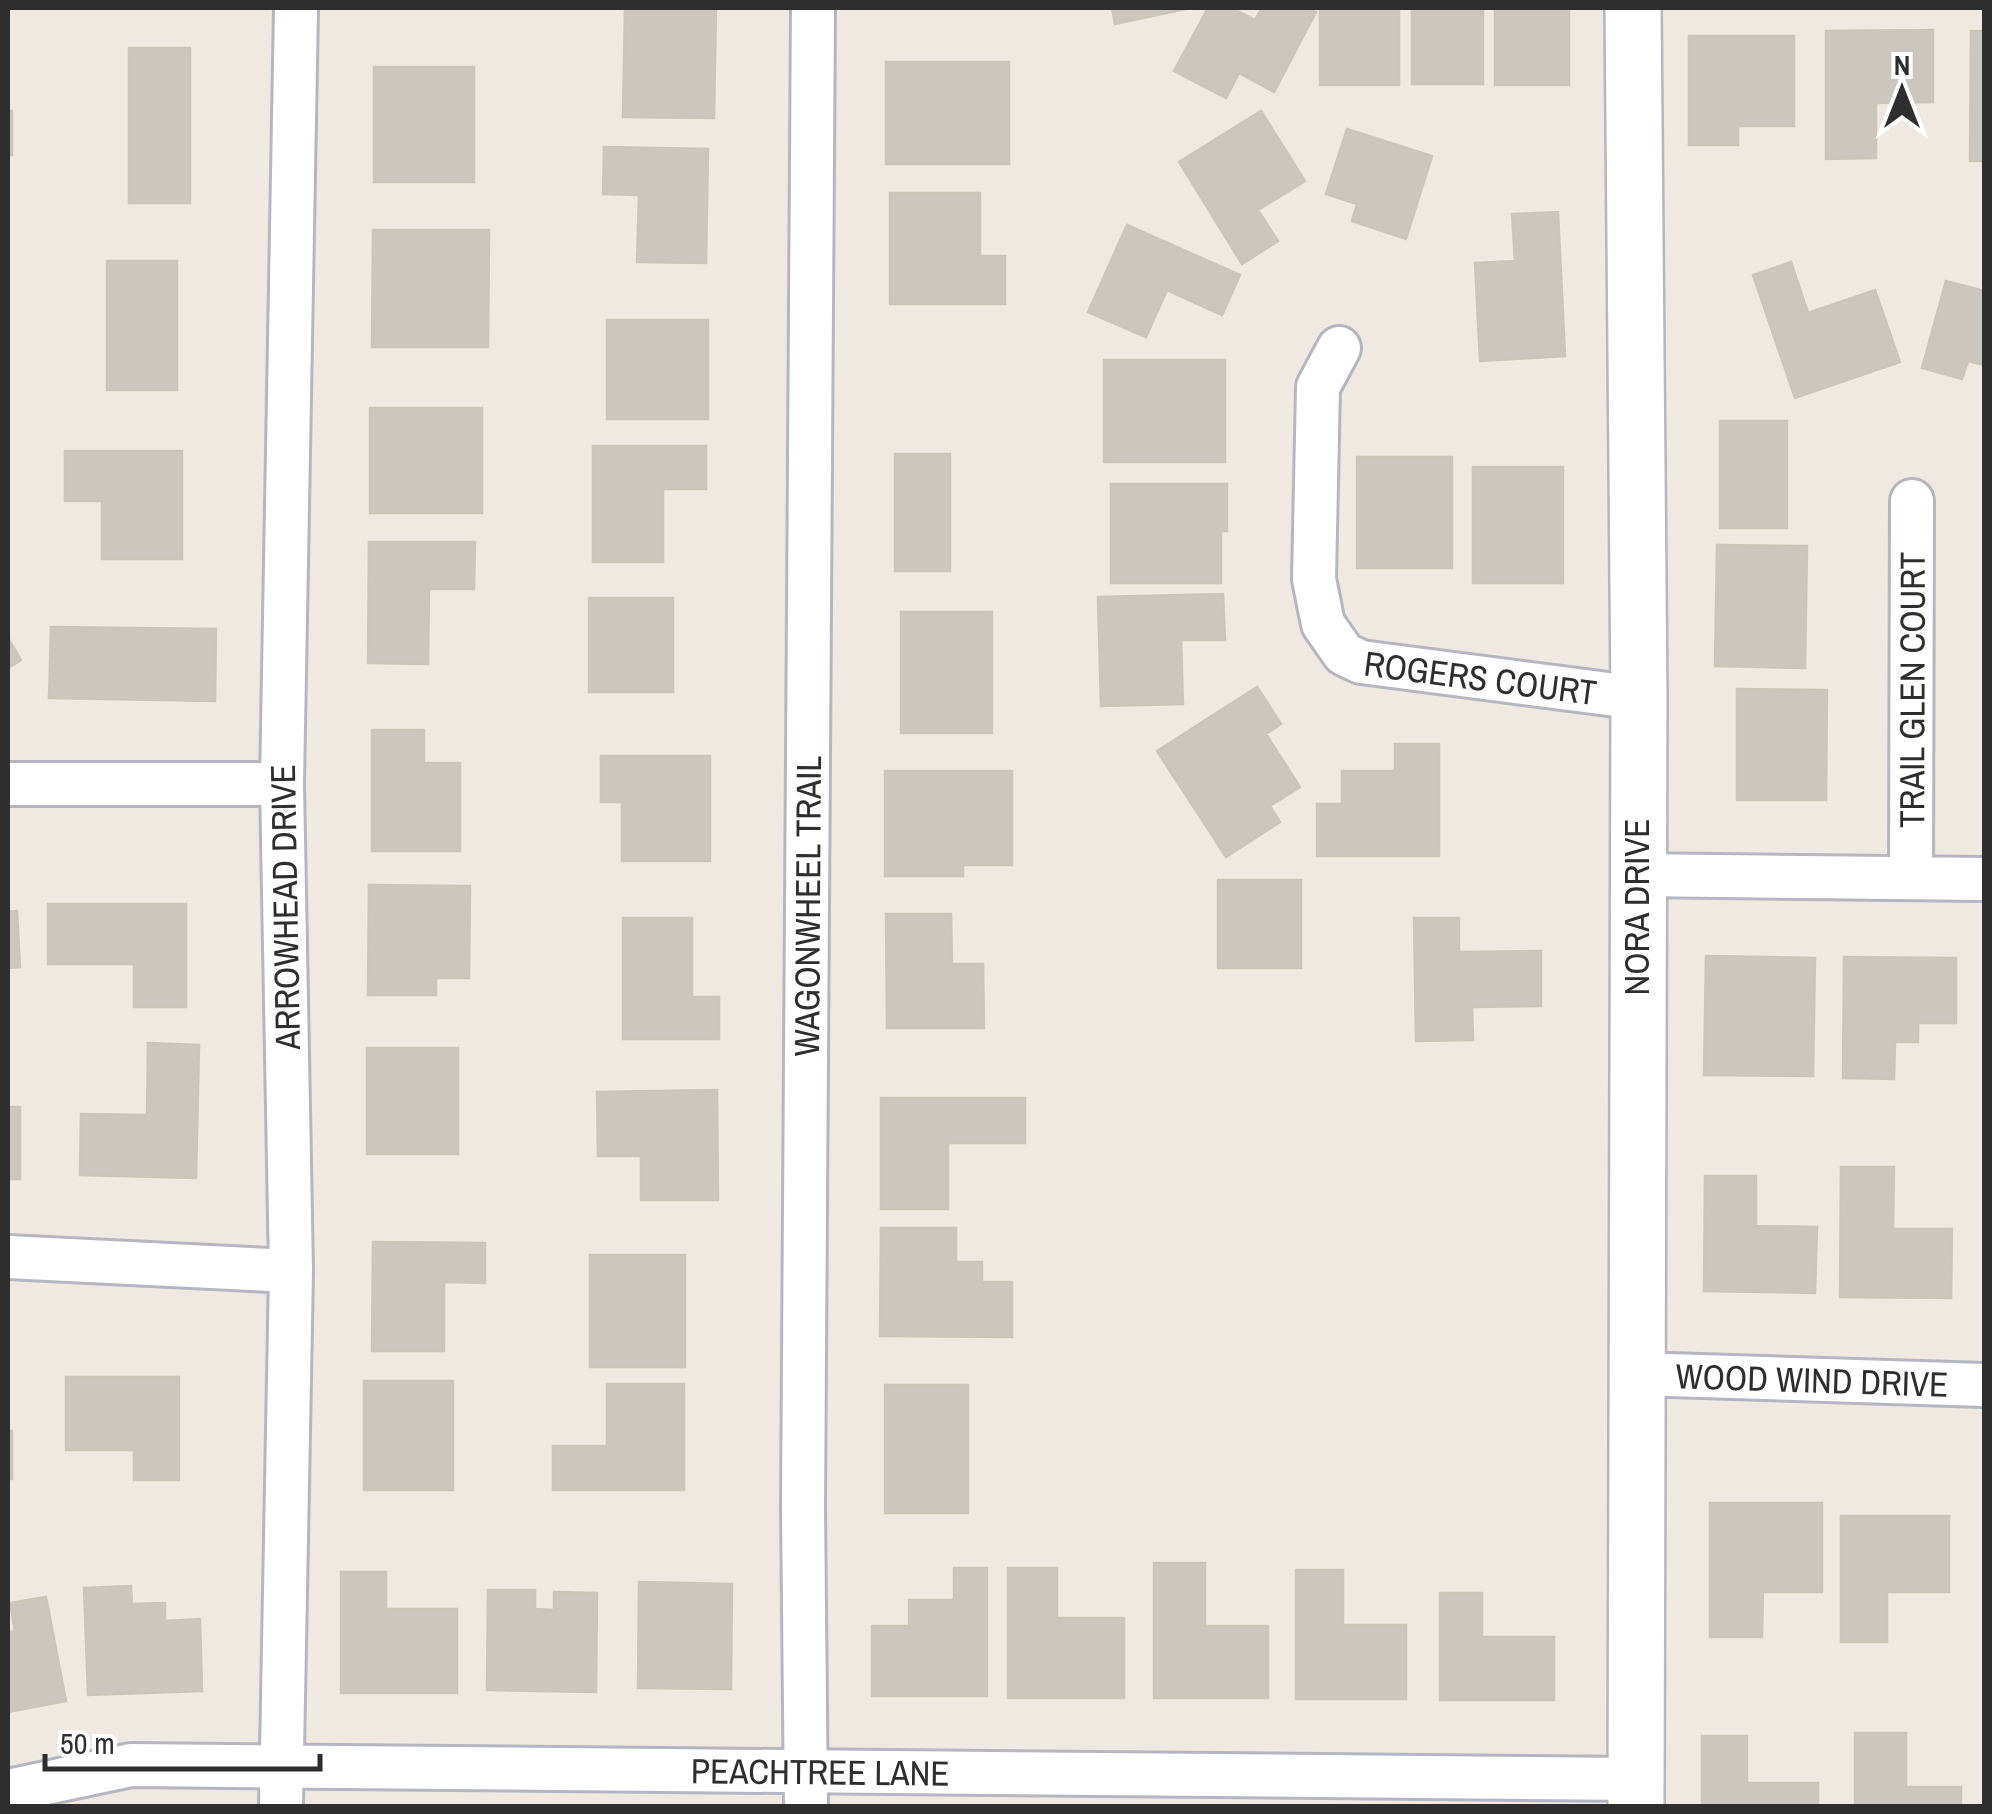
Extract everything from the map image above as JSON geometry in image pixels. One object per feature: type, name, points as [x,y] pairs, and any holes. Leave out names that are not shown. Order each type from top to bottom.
[{"type":"street","name":"ARROWHEAD DRIVE","points":[[281,1787],[291,1271],[282,784],[296,8]]},
{"type":"street","name":"WAGONWHEEL TRAIL","points":[[805,1789],[802,1508],[813,8]]},
{"type":"street","name":"NORA DRIVE","points":[[1634,8],[1639,698],[1636,1793]]},
{"type":"street","name":"ROGERS COURT","points":[[1339,348],[1318,387],[1314,580],[1323,624],[1344,654],[1361,662],[1639,698]]},
{"type":"street","name":"TRAIL GLEN COURT","points":[[1911,878],[1912,501]]},
{"type":"street","points":[[8,784],[282,784]]},
{"type":"street","points":[[1636,874],[1984,880]]},
{"type":"street","points":[[8,1257],[291,1271]]},
{"type":"street","name":"WOOD WIND DRIVE","points":[[1637,1374],[1984,1385]]},
{"type":"street","name":"PEACHTREE LANE","points":[[8,1790],[131,1765],[281,1787],[1636,1793]]},
{"type":"building","points":[[625,8],[716,8],[714,118],[623,117]]},
{"type":"building","points":[[1112,8],[1190,8],[1115,24]]},
{"type":"building","points":[[1208,8],[1232,8],[1255,20],[1262,8],[1307,8],[1316,12],[1274,92],[1239,73],[1226,98],[1174,71]]},
{"type":"building","points":[[1320,8],[1399,8],[1399,85],[1320,85]]},
{"type":"building","points":[[1412,8],[1483,8],[1483,84],[1412,84]]},
{"type":"building","points":[[1495,8],[1569,8],[1569,85],[1495,85]]},
{"type":"building","points":[[1933,30],[1933,102],[1876,103],[1876,158],[1826,159],[1826,31]]},
{"type":"building","points":[[1971,31],[1984,31],[1984,161],[1970,161]]},
{"type":"building","points":[[1689,36],[1794,36],[1794,126],[1738,126],[1738,145],[1689,145]]},
{"type":"building","points":[[129,48],[190,48],[190,203],[129,203]]},
{"type":"building","points":[[886,62],[1009,62],[1009,164],[886,164]]},
{"type":"building","points":[[374,67],[474,67],[474,182],[374,182]]},
{"type":"building","points":[[8,111],[12,111],[12,155],[8,155]]},
{"type":"building","points":[[1261,111],[1305,181],[1258,210],[1278,241],[1242,264],[1179,162]]},
{"type":"building","points":[[1347,129],[1432,156],[1406,239],[1352,221],[1357,204],[1326,194]]},
{"type":"building","points":[[604,147],[708,149],[706,263],[637,262],[639,195],[603,194]]},
{"type":"building","points":[[890,193],[980,193],[980,256],[1005,256],[1005,304],[890,304]]},
{"type":"building","points":[[1558,212],[1565,356],[1480,361],[1475,263],[1515,261],[1512,214]]},
{"type":"building","points":[[1127,225],[1240,275],[1222,315],[1167,290],[1146,337],[1088,312]]},
{"type":"building","points":[[373,230],[489,230],[488,347],[372,347]]},
{"type":"building","points":[[107,261],[177,261],[177,390],[107,390]]},
{"type":"building","points":[[1791,262],[1808,313],[1875,290],[1900,362],[1795,398],[1753,275]]},
{"type":"building","points":[[1946,281],[1984,291],[1984,365],[1968,361],[1962,379],[1922,368]]},
{"type":"building","points":[[607,320],[708,320],[708,419],[607,419]]},
{"type":"building","points":[[1104,360],[1225,360],[1225,462],[1104,462]]},
{"type":"building","points":[[370,408],[482,408],[482,513],[370,513]]},
{"type":"building","points":[[1720,421],[1787,421],[1787,528],[1720,528]]},
{"type":"building","points":[[593,446],[706,446],[706,489],[663,489],[663,562],[593,562]]},
{"type":"building","points":[[65,451],[182,451],[182,559],[102,559],[102,501],[65,501]]},
{"type":"building","points":[[895,454],[950,454],[950,571],[895,571]]},
{"type":"building","points":[[1357,457],[1452,457],[1452,568],[1357,568]]},
{"type":"building","points":[[1473,467],[1563,467],[1563,583],[1473,583]]},
{"type":"building","points":[[1111,484],[1227,484],[1227,531],[1221,531],[1221,583],[1111,583]]},
{"type":"building","points":[[369,542],[475,542],[474,589],[429,589],[428,664],[368,663]]},
{"type":"building","points":[[1717,545],[1807,546],[1805,668],[1715,666]]},
{"type":"building","points":[[1223,594],[1225,640],[1181,640],[1183,704],[1101,706],[1098,597]]},
{"type":"building","points":[[589,598],[673,598],[673,692],[589,692]]},
{"type":"building","points":[[901,612],[992,612],[992,733],[901,733]]},
{"type":"building","points":[[51,627],[216,629],[215,701],[49,698]]},
{"type":"building","points":[[8,638],[21,660],[8,668]]},
{"type":"building","points":[[1257,687],[1281,724],[1266,734],[1300,787],[1270,806],[1280,822],[1226,857],[1157,751]]},
{"type":"building","points":[[1737,689],[1827,690],[1826,800],[1737,800]]},
{"type":"building","points":[[372,730],[424,730],[424,763],[460,763],[460,851],[372,851]]},
{"type":"building","points":[[1395,744],[1439,744],[1439,856],[1317,856],[1317,804],[1342,804],[1342,771],[1395,771]]},
{"type":"building","points":[[601,756],[710,756],[710,861],[622,861],[622,802],[601,802]]},
{"type":"building","points":[[885,771],[1012,771],[1012,865],[963,865],[963,876],[885,876]]},
{"type":"building","points":[[1218,880],[1301,880],[1301,968],[1218,968]]},
{"type":"building","points":[[369,885],[470,886],[469,978],[436,978],[436,995],[368,995]]},
{"type":"building","points":[[48,904],[186,904],[186,1007],[134,1007],[134,964],[48,964]]},
{"type":"building","points":[[17,911],[20,967],[8,968],[8,912]]},
{"type":"building","points":[[886,914],[951,914],[952,964],[983,964],[984,1028],[887,1028]]},
{"type":"building","points":[[623,918],[692,918],[692,997],[719,997],[719,1039],[623,1039]]},
{"type":"building","points":[[1414,918],[1459,918],[1459,952],[1541,951],[1541,1006],[1472,1007],[1473,1040],[1416,1041]]},
{"type":"building","points":[[1706,956],[1815,958],[1813,1076],[1704,1075]]},
{"type":"building","points":[[1844,957],[1956,958],[1956,1023],[1918,1023],[1918,1042],[1895,1042],[1894,1079],[1843,1078]]},
{"type":"building","points":[[148,1043],[199,1045],[196,1178],[80,1175],[81,1114],[147,1115]]},
{"type":"building","points":[[367,1048],[458,1048],[458,1154],[367,1154]]},
{"type":"building","points":[[717,1090],[718,1200],[641,1200],[641,1156],[598,1156],[597,1092]]},
{"type":"building","points":[[881,1098],[1025,1098],[1025,1143],[948,1143],[948,1209],[881,1209]]},
{"type":"building","points":[[8,1107],[20,1107],[20,1179],[8,1179]]},
{"type":"building","points":[[1841,1167],[1894,1167],[1893,1229],[1952,1229],[1951,1298],[1840,1297]]},
{"type":"building","points":[[1705,1176],[1756,1176],[1756,1226],[1817,1227],[1815,1293],[1704,1291]]},
{"type":"building","points":[[881,1228],[956,1228],[956,1262],[982,1262],[982,1282],[1012,1282],[1012,1337],[880,1336]]},
{"type":"building","points":[[373,1242],[485,1243],[485,1283],[444,1282],[444,1351],[372,1351]]},
{"type":"building","points":[[590,1255],[685,1255],[685,1367],[590,1367]]},
{"type":"building","points":[[66,1377],[179,1377],[179,1480],[134,1480],[134,1450],[66,1450]]},
{"type":"building","points":[[364,1381],[453,1381],[453,1490],[364,1490]]},
{"type":"building","points":[[607,1384],[684,1384],[684,1490],[553,1490],[553,1446],[607,1446]]},
{"type":"building","points":[[885,1385],[968,1385],[968,1513],[885,1513]]},
{"type":"building","points":[[8,1431],[12,1431],[12,1479],[8,1479]]},
{"type":"building","points":[[1710,1503],[1822,1503],[1822,1592],[1763,1592],[1762,1637],[1710,1637]]},
{"type":"building","points":[[1841,1516],[1949,1516],[1949,1592],[1887,1592],[1887,1642],[1841,1642]]},
{"type":"building","points":[[1154,1563],[1205,1563],[1205,1626],[1268,1626],[1268,1698],[1154,1698]]},
{"type":"building","points":[[954,1568],[987,1568],[987,1696],[872,1696],[872,1626],[909,1626],[909,1600],[954,1600]]},
{"type":"building","points":[[1008,1568],[1057,1568],[1057,1618],[1124,1618],[1124,1698],[1008,1698]]},
{"type":"building","points":[[1296,1570],[1343,1570],[1343,1625],[1406,1625],[1406,1699],[1296,1699]]},
{"type":"building","points":[[341,1572],[386,1572],[386,1609],[457,1609],[457,1693],[341,1693]]},
{"type":"building","points":[[639,1582],[732,1584],[731,1689],[638,1688]]},
{"type":"building","points":[[131,1586],[132,1604],[165,1603],[165,1621],[200,1619],[202,1691],[88,1695],[84,1588]]},
{"type":"building","points":[[488,1590],[535,1590],[535,1609],[554,1610],[554,1592],[597,1593],[596,1692],[487,1690]]},
{"type":"building","points":[[1440,1593],[1482,1593],[1482,1637],[1554,1637],[1554,1700],[1440,1700]]},
{"type":"building","points":[[46,1597],[66,1701],[8,1712],[8,1632],[15,1631],[10,1603]]},
{"type":"building","points":[[1855,1733],[1906,1733],[1906,1787],[1961,1787],[1961,1806],[1855,1806]]},
{"type":"building","points":[[1702,1736],[1747,1736],[1747,1783],[1818,1783],[1818,1806],[1702,1806]]}]
